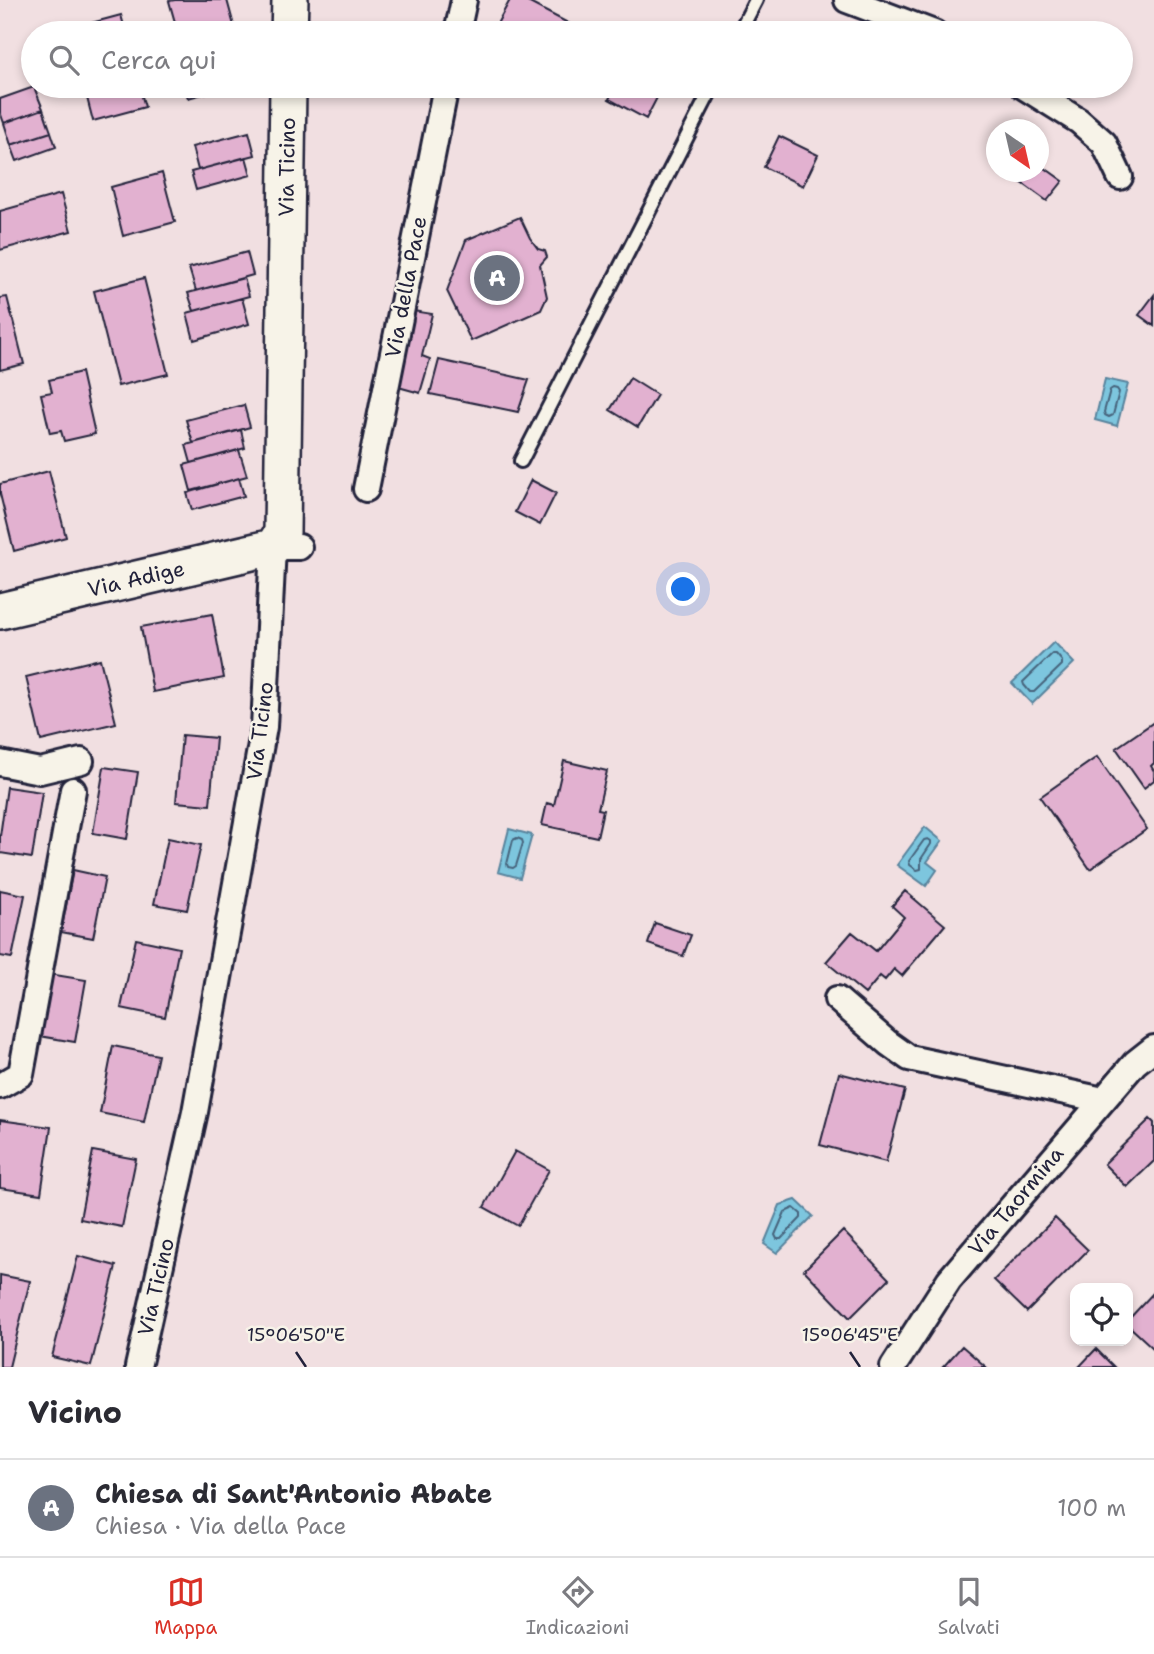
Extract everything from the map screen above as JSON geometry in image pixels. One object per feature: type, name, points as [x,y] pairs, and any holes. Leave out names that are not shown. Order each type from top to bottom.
[{"type":"main road","points":[[289,21],[290,0]]},
{"type":"main road","name":"Via Ticino","points":[[286,547],[282,533],[288,98]]},
{"type":"main road","name":"Via Adige","points":[[0,611],[286,547]]},
{"type":"street","points":[[460,21],[464,0]]},
{"type":"street","points":[[847,0],[902,21]]},
{"type":"street","name":"Via della Pace","points":[[366,489],[444,98]]},
{"type":"street","points":[[1042,98],[1079,121],[1104,143],[1120,177]]},
{"type":"street","name":"Via Ticino","points":[[138,1367],[195,1112],[264,727],[286,547]]},
{"type":"street","points":[[0,762],[40,771],[81,761]]},
{"type":"street","points":[[0,1086],[21,1074],[73,790]]},
{"type":"street","points":[[837,999],[909,1058],[1103,1100]]},
{"type":"street","name":"Via Taormina","points":[[893,1367],[949,1280],[1135,1063],[1154,1048]]},
{"type":"lane","points":[[745,21],[756,0]]},
{"type":"lane","points":[[520,461],[707,98]]},
{"type":"water","points":[[1105,379],[1128,384],[1117,426],[1095,420]]},
{"type":"water","points":[[1054,642],[1074,663],[1032,704],[1012,683]]},
{"type":"water","points":[[925,827],[942,841],[927,862],[937,870],[926,886],[897,865]]},
{"type":"water","points":[[509,829],[532,835],[520,878],[498,872]]},
{"type":"water","points":[[796,1200],[813,1216],[777,1253],[764,1244],[780,1205]]},
{"type":"building","points":[[227,0],[233,21],[175,21],[169,1]]},
{"type":"building","points":[[510,0],[524,0],[564,21],[499,21]]},
{"type":"building","points":[[121,15],[123,21],[99,21]]},
{"type":"building","points":[[21,92],[21,98],[38,98],[43,109],[4,123],[0,112],[0,99]]},
{"type":"building","points":[[87,98],[142,98],[145,107],[93,121]]},
{"type":"building","points":[[610,98],[657,98],[646,119]]},
{"type":"building","points":[[43,109],[51,132],[11,145],[4,123]]},
{"type":"building","points":[[51,132],[56,147],[17,161],[11,145]]},
{"type":"building","points":[[249,132],[255,155],[198,170],[192,147]]},
{"type":"building","points":[[779,136],[818,155],[803,186],[764,167]]},
{"type":"building","points":[[246,157],[251,175],[196,190],[191,172]]},
{"type":"building","points":[[1049,171],[1063,181],[1047,201],[1021,182],[1049,182]]},
{"type":"building","points":[[162,173],[175,222],[123,236],[111,187]]},
{"type":"building","points":[[61,194],[71,231],[0,250],[0,211]]},
{"type":"building","points":[[520,217],[538,249],[545,251],[547,257],[540,265],[547,297],[541,310],[471,341],[447,291],[466,240]]},
{"type":"building","points":[[247,252],[253,275],[196,291],[189,268]]},
{"type":"building","points":[[144,278],[168,374],[118,386],[94,291]]},
{"type":"building","points":[[244,278],[249,296],[194,311],[188,293]]},
{"type":"building","points":[[1154,295],[1154,326],[1139,315]]},
{"type":"building","points":[[7,297],[24,364],[0,370],[0,298]]},
{"type":"building","points":[[242,298],[249,324],[194,340],[187,313]]},
{"type":"building","points":[[407,310],[432,314],[422,356],[430,359],[420,393],[391,385]]},
{"type":"building","points":[[439,360],[529,380],[518,412],[430,394]]},
{"type":"building","points":[[81,372],[95,434],[64,441],[61,431],[50,433],[41,394],[52,392],[49,380]]},
{"type":"building","points":[[630,378],[657,395],[638,427],[610,410]]},
{"type":"building","points":[[244,405],[250,427],[193,443],[186,420]]},
{"type":"building","points":[[241,430],[245,448],[191,463],[186,445]]},
{"type":"building","points":[[239,450],[247,476],[191,491],[184,465]]},
{"type":"building","points":[[49,471],[66,537],[14,551],[0,484]]},
{"type":"building","points":[[239,478],[244,496],[192,510],[187,493]]},
{"type":"building","points":[[531,480],[556,493],[540,525],[515,512]]},
{"type":"building","points":[[212,614],[224,678],[153,692],[141,627]]},
{"type":"building","points":[[100,659],[116,723],[41,741],[26,677]]},
{"type":"building","points":[[1154,722],[1154,763],[1151,766],[1154,780],[1144,788],[1116,748]]},
{"type":"building","points":[[182,735],[216,738],[210,805],[176,802]]},
{"type":"building","points":[[1097,757],[1147,829],[1090,869],[1040,797]]},
{"type":"building","points":[[564,761],[607,771],[598,809],[603,810],[597,837],[542,825],[547,803],[554,805]]},
{"type":"building","points":[[104,767],[138,772],[127,839],[93,833]]},
{"type":"building","points":[[7,787],[42,792],[32,858],[0,853]]},
{"type":"building","points":[[168,838],[201,845],[187,910],[154,904]]},
{"type":"building","points":[[73,870],[105,877],[93,938],[61,932]]},
{"type":"building","points":[[0,890],[25,895],[12,958],[0,956]]},
{"type":"building","points":[[905,891],[945,925],[902,976],[894,969],[885,980],[880,976],[865,994],[826,962],[852,932],[876,951],[904,917],[892,906]]},
{"type":"building","points":[[655,923],[691,935],[683,956],[648,944]]},
{"type":"building","points":[[136,939],[179,948],[165,1017],[121,1008]]},
{"type":"building","points":[[49,974],[86,980],[75,1042],[39,1036]]},
{"type":"building","points":[[113,1046],[158,1055],[144,1122],[100,1113]]},
{"type":"building","points":[[839,1073],[905,1090],[886,1162],[820,1145]]},
{"type":"building","points":[[1150,1119],[1154,1123],[1154,1161],[1127,1187],[1104,1164]]},
{"type":"building","points":[[0,1120],[51,1127],[41,1194],[0,1188]]},
{"type":"building","points":[[93,1151],[136,1159],[122,1227],[80,1219]]},
{"type":"building","points":[[515,1151],[549,1170],[518,1226],[484,1207]]},
{"type":"building","points":[[1055,1218],[1088,1250],[1027,1312],[994,1280]]},
{"type":"building","points":[[843,1231],[889,1279],[850,1318],[804,1270]]},
{"type":"building","points":[[78,1256],[116,1266],[91,1366],[52,1357]]},
{"type":"building","points":[[0,1275],[30,1281],[9,1367],[0,1367]]},
{"type":"building","points":[[1154,1292],[1154,1349],[1133,1330],[1133,1315]]},
{"type":"building","points":[[962,1346],[986,1367],[943,1367]]},
{"type":"building","points":[[1096,1349],[1114,1367],[1079,1367]]},
{"type":"place","name":"Chiesa di Sant'Antonio Abate","points":[[497,278]]}]
